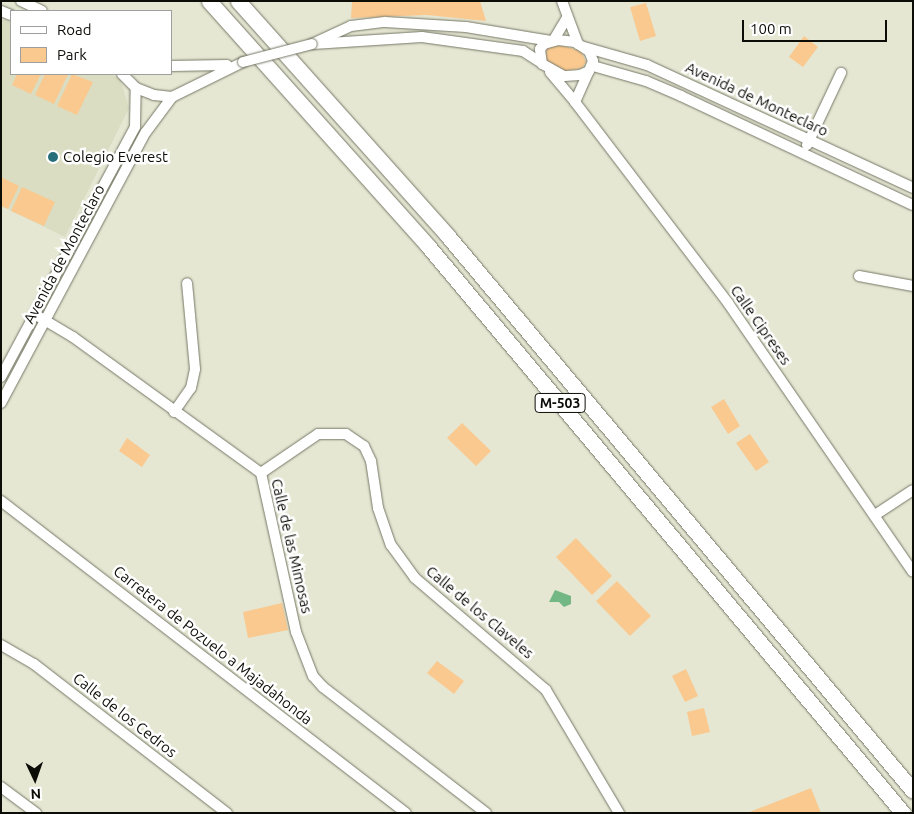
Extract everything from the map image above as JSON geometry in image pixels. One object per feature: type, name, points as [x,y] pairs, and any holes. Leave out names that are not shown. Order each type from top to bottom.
[{"type":"highway","name":"M-503","points":[[209,1],[428,246],[903,813]]},
{"type":"highway","name":"M-503","points":[[238,1],[447,235],[913,791]]},
{"type":"street","points":[[21,1],[40,10]]},
{"type":"street","points":[[562,1],[567,18],[581,46],[592,56],[591,68],[575,102]]},
{"type":"street","points":[[540,62],[540,49],[552,41],[567,18]]},
{"type":"street","points":[[312,44],[344,28],[385,22],[466,27],[552,41]]},
{"type":"street","points":[[172,66],[185,68],[238,63],[312,44],[422,37],[524,51],[540,62]]},
{"type":"street","name":"Avenida de Monteclaro","points":[[552,41],[581,46],[646,66],[913,188]]},
{"type":"street","name":"Calle Cipreses","points":[[540,62],[575,102],[728,303],[913,572]]},
{"type":"street","points":[[134,81],[154,96],[172,97],[189,86],[238,63]]},
{"type":"street","points":[[185,68],[189,73],[189,86]]},
{"type":"street","points":[[548,70],[570,76],[591,68]]},
{"type":"street","name":"Avenida de Monteclaro","points":[[591,68],[646,81],[913,205]]},
{"type":"street","points":[[804,153],[841,73]]},
{"type":"street","name":"Avenida de Monteclaro","points":[[1,377],[36,315],[135,127],[134,81]]},
{"type":"street","name":"Avenida de Monteclaro","points":[[1,403],[146,132],[172,97]]},
{"type":"street","points":[[859,276],[913,286]]},
{"type":"street","points":[[174,412],[191,388],[196,369],[186,283]]},
{"type":"street","name":"Calle de las Mimosas","points":[[36,315],[73,337],[260,473],[296,632],[313,676],[323,687],[486,813]]},
{"type":"street","name":"Calle de los Claveles","points":[[260,473],[318,434],[346,434],[364,446],[371,461],[378,508],[391,545],[415,578],[546,690],[619,813]]},
{"type":"street","points":[[875,516],[913,490]]},
{"type":"street","name":"Carretera de Pozuelo a Majadahonda","points":[[2,501],[406,813]]},
{"type":"street","name":"Calle de los Cedros","points":[[1,645],[34,664],[227,813]]},
{"type":"street","points":[[1,787],[36,813]]},
{"type":"shaded area","name":"Colegio Everest","points":[[1,19],[10,22],[10,75],[113,75],[120,79],[129,108],[65,237],[1,206]]},
{"type":"shaded area","points":[[555,590],[571,596],[571,604],[564,607],[559,602],[549,602]]},
{"type":"green space","points":[[352,1],[480,1],[486,21],[427,15],[351,18]]},
{"type":"green space","points":[[646,3],[656,36],[640,41],[630,7]]},
{"type":"green space","points":[[804,36],[818,47],[803,67],[789,57]]},
{"type":"green space","points":[[560,45],[581,51],[586,62],[582,68],[565,71],[545,60],[547,48]]},
{"type":"green space","points":[[17,75],[40,75],[31,94],[12,85]]},
{"type":"green space","points":[[45,75],[68,75],[54,104],[35,95]]},
{"type":"green space","points":[[72,75],[93,82],[77,115],[57,106]]},
{"type":"green space","points":[[1,177],[19,186],[8,209],[1,206]]},
{"type":"green space","points":[[22,187],[55,202],[44,226],[11,211]]},
{"type":"green space","points":[[724,399],[740,426],[728,434],[711,407]]},
{"type":"green space","points":[[462,423],[491,451],[476,466],[447,438]]},
{"type":"green space","points":[[750,434],[769,462],[756,471],[736,443]]},
{"type":"green space","points":[[127,438],[150,455],[142,467],[119,451]]},
{"type":"green space","points":[[576,538],[612,576],[592,595],[556,557]]},
{"type":"green space","points":[[617,581],[651,616],[630,636],[596,601]]},
{"type":"green space","points":[[282,603],[288,630],[248,638],[243,612]]},
{"type":"green space","points":[[437,661],[464,681],[454,694],[427,673]]},
{"type":"green space","points":[[686,669],[698,696],[685,702],[672,676]]},
{"type":"green space","points":[[704,708],[710,732],[692,736],[687,712]]},
{"type":"green space","points":[[811,788],[821,813],[747,813]]},
{"type":"place","name":"Colegio Everest","points":[[53,157]]}]
